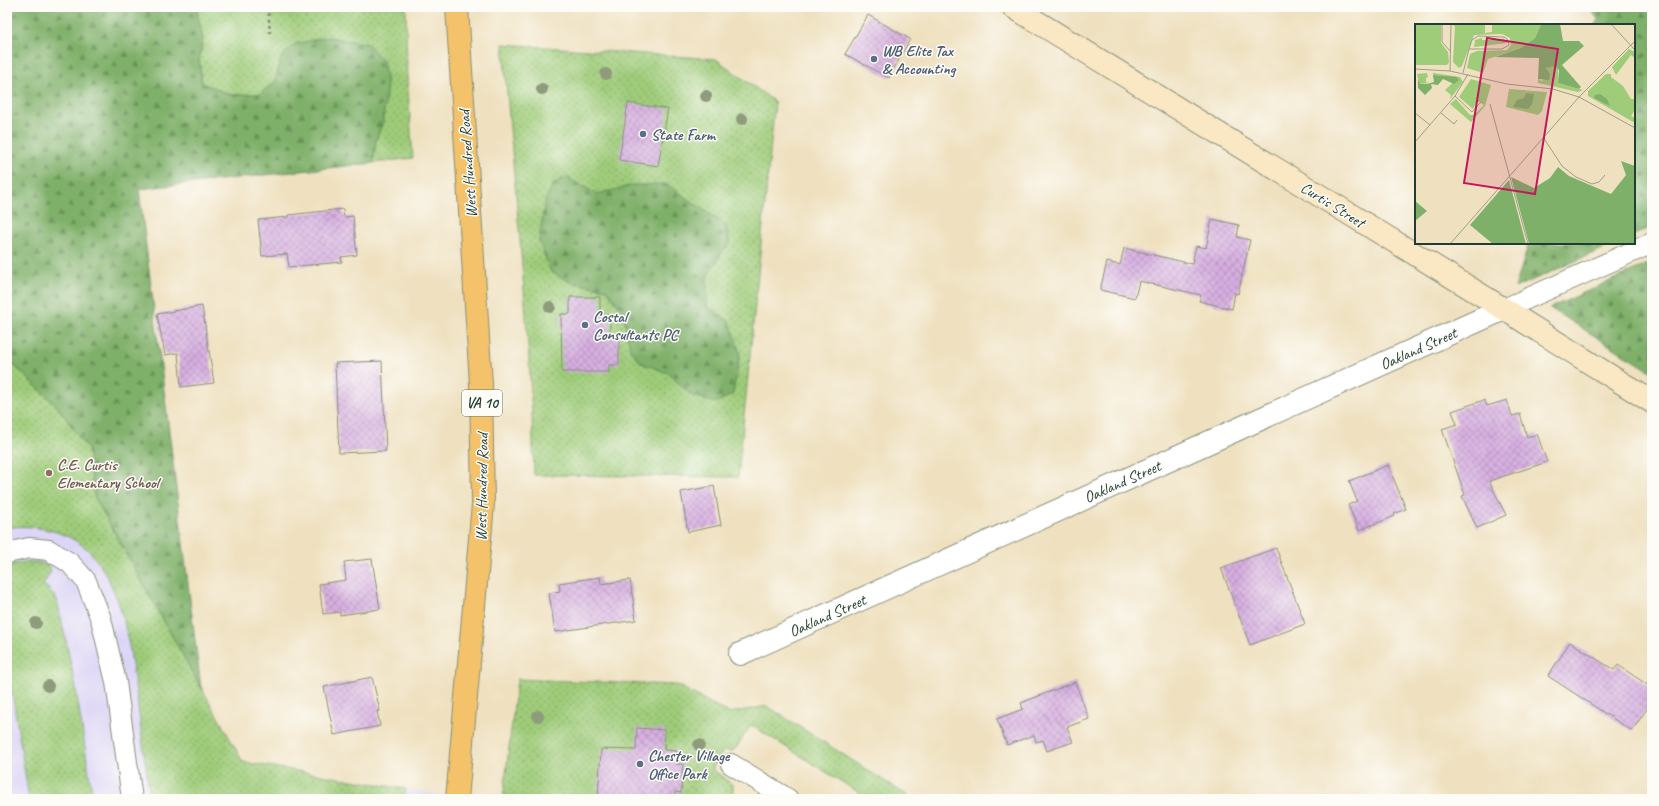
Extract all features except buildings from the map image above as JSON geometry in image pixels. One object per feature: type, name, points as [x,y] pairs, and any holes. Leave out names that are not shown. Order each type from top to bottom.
[{"type":"main road","name":"West Hundred Road","points":[[457,7],[481,384],[483,504],[457,799]]},
{"type":"street","name":"Curtis Street","points":[[1013,7],[1504,309],[1652,402]]},
{"type":"street","name":"Oakland Street","points":[[740,654],[1504,309]]},
{"type":"lane","points":[[1504,309],[1652,243]]},
{"type":"lane","points":[[7,553],[29,548],[49,550],[70,563],[86,581],[101,619],[116,682],[132,799]]},
{"type":"lane","points":[[730,764],[788,799]]},
{"type":"path","points":[[268,7],[270,33]]},
{"type":"shaded area","name":"C.E. Curtis Elementary School","points":[[7,165],[94,496],[243,762],[455,797],[455,799],[7,799]]},
{"type":"green space","points":[[7,7],[196,7],[203,39],[199,59],[202,83],[231,95],[260,94],[275,81],[282,56],[295,44],[328,37],[368,44],[383,61],[387,83],[383,121],[376,140],[373,163],[139,189],[201,688],[94,496],[88,449],[57,406],[7,358]]},
{"type":"green space","points":[[196,7],[406,7],[407,77],[413,158],[373,163],[376,140],[383,121],[282,56],[275,81],[260,94],[231,95],[202,83],[199,59],[203,39]]},
{"type":"green space","points":[[1588,7],[1652,7],[1652,227],[1635,235],[1635,24],[1596,24],[1598,19]]},
{"type":"green space","points":[[503,44],[716,59],[775,102],[738,477],[534,475],[526,313]]},
{"type":"green space","points":[[566,177],[597,194],[634,185],[666,184],[726,225],[730,243],[721,254],[707,277],[707,306],[730,322],[740,354],[733,394],[715,403],[691,395],[668,373],[641,363],[630,349],[623,311],[606,289],[572,283],[551,272],[539,241],[545,201],[553,184]]},
{"type":"green space","points":[[1529,244],[1614,244],[1515,288]]},
{"type":"green space","points":[[1652,262],[1652,372],[1550,308]]},
{"type":"green space","points":[[7,358],[57,406],[89,450],[94,496],[243,762],[406,789],[405,799],[150,799],[129,645],[121,609],[107,576],[90,552],[69,537],[54,531],[39,528],[7,528]]},
{"type":"green space","points":[[23,562],[38,562],[49,566],[51,571],[43,585],[48,588],[57,600],[75,683],[93,799],[29,799],[7,661],[7,566]]},
{"type":"green space","points":[[517,679],[677,685],[729,713],[767,706],[913,799],[869,799],[751,725],[736,748],[731,752],[724,750],[712,769],[733,785],[733,791],[728,799],[503,799]]},
{"type":"place","name":"WB Elite Tax & Accounting","points":[[874,59]]},
{"type":"place","name":"State Farm","points":[[643,134]]},
{"type":"place","name":"Costal Consultants PC","points":[[585,325]]},
{"type":"place","name":"C.E. Curtis Elementary School","points":[[49,473]]},
{"type":"place","name":"Chester Village Office Park","points":[[640,764]]}]
